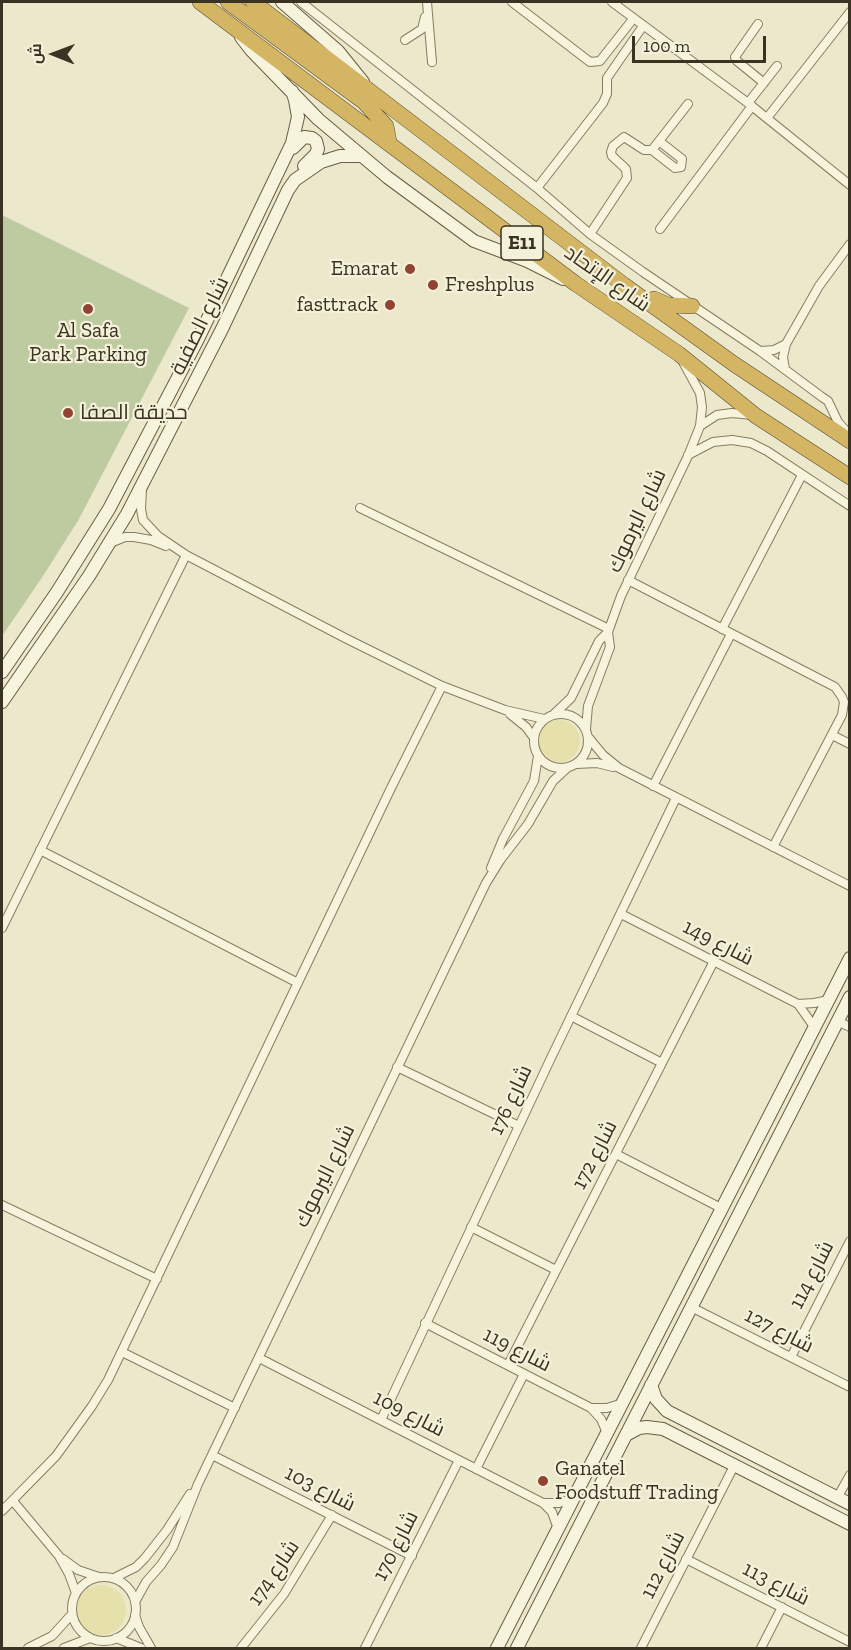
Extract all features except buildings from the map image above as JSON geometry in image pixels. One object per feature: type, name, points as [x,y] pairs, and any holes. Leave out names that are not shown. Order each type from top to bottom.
[{"type":"highway","name":"شارع الإتحاد","points":[[200,2],[576,284],[679,354],[756,416],[849,477]]},
{"type":"highway","points":[[228,2],[364,102],[386,126],[389,142]]},
{"type":"highway","name":"شارع الإتحاد","points":[[253,2],[624,285],[734,364],[849,441]]},
{"type":"highway","points":[[624,285],[636,286],[661,303],[692,306]]},
{"type":"main road","points":[[282,2],[338,51],[365,86]]},
{"type":"main road","points":[[235,28],[251,50],[318,120],[387,177],[474,241],[576,284]]},
{"type":"main road","name":"شارع الصفية","points":[[2,672],[57,592],[123,483],[202,331],[287,156],[298,117],[292,91]]},
{"type":"main road","points":[[287,156],[298,141],[304,137],[312,138],[317,143],[316,154],[295,180]]},
{"type":"main road","name":"شارع الصفية","points":[[2,702],[110,543],[143,485],[222,329],[288,190],[295,180],[321,162],[350,155],[362,156]]},
{"type":"main road","points":[[497,1648],[849,958]]},
{"type":"main road","points":[[517,1648],[849,997]]},
{"type":"main road","points":[[815,1028],[821,1034],[830,1036]]},
{"type":"main road","points":[[689,1273],[693,1271],[702,1273],[704,1281]]},
{"type":"main road","points":[[651,1385],[656,1399],[667,1411],[849,1504]]},
{"type":"main road","points":[[626,1436],[639,1428],[663,1429],[849,1524]]},
{"type":"main road","points":[[701,1448],[703,1439],[710,1433]]},
{"type":"main road","points":[[568,1510],[575,1520],[584,1518]]},
{"type":"street","points":[[301,2],[537,188],[590,234],[760,351],[828,401],[838,422],[849,434]]},
{"type":"street","points":[[425,2],[432,62]]},
{"type":"street","points":[[512,2],[590,62],[600,61],[633,19]]},
{"type":"street","points":[[612,2],[767,118],[849,185]]},
{"type":"street","points":[[767,118],[849,12]]},
{"type":"street","points":[[758,24],[735,57],[764,83]]},
{"type":"street","points":[[405,40],[427,25]]},
{"type":"street","points":[[537,188],[603,104],[607,94],[607,78],[643,26]]},
{"type":"street","points":[[660,229],[777,66]]},
{"type":"street","points":[[652,150],[688,104]]},
{"type":"street","points":[[590,234],[627,178],[626,169],[612,156],[613,146],[624,137],[644,150],[652,150],[675,168],[682,165],[682,159],[659,141]]},
{"type":"street","points":[[785,369],[783,357],[786,344],[819,286],[849,244]]},
{"type":"street","points":[[760,351],[774,350],[786,344]]},
{"type":"street","name":"شارع اليرموك","points":[[554,714],[571,698],[599,641],[608,631],[628,580],[688,456],[700,426],[702,407],[700,393],[679,354]]},
{"type":"street","points":[[700,426],[717,415],[732,413],[756,416]]},
{"type":"street","points":[[688,456],[713,442],[741,441],[759,446],[849,506]]},
{"type":"street","points":[[722,629],[802,475]]},
{"type":"street","points":[[143,485],[141,509],[143,520],[151,531],[182,552],[442,686],[505,710],[544,719]]},
{"type":"street","points":[[360,508],[608,631]]},
{"type":"street","points":[[110,543],[125,537],[142,537],[182,552]]},
{"type":"street","points":[[2,928],[182,552]]},
{"type":"street","points":[[628,580],[839,691],[844,708],[773,847]]},
{"type":"street","name":"شارع اليرموك","points":[[587,734],[588,706],[610,647],[608,631]]},
{"type":"street","points":[[653,786],[731,634]]},
{"type":"street","points":[[2,1511],[56,1456],[75,1432],[122,1352],[442,686]]},
{"type":"street","points":[[505,710],[534,738]]},
{"type":"street","points":[[619,768],[597,763],[551,766],[538,756],[534,738],[536,731],[544,719],[554,714],[570,714],[577,718],[603,755],[619,768],[849,886]]},
{"type":"street","points":[[571,766],[586,753],[587,734]]},
{"type":"street","points":[[832,735],[849,744]]},
{"type":"street","name":"شارع اليرموك","points":[[135,1602],[146,1582],[173,1547],[198,1484],[486,883],[503,839],[534,782],[538,756]]},
{"type":"street","name":"شارع اليرموك","points":[[486,883],[528,824],[553,781],[571,766]]},
{"type":"street","name":"شارع 176","points":[[381,1420],[425,1323],[676,798]]},
{"type":"street","points":[[40,850],[298,983]]},
{"type":"street","name":"شارع 149","points":[[621,914],[798,1004],[815,1028]]},
{"type":"street","name":"شارع 172","points":[[508,1365],[714,961]]},
{"type":"street","points":[[798,1004],[829,1000]]},
{"type":"street","points":[[571,1016],[662,1063]]},
{"type":"street","points":[[837,1021],[849,1027]]},
{"type":"street","points":[[398,1067],[519,1126]]},
{"type":"street","points":[[615,1154],[722,1208]]},
{"type":"street","points":[[2,1205],[157,1279]]},
{"type":"street","points":[[471,1227],[556,1270]]},
{"type":"street","name":"شارع 114","points":[[791,1357],[849,1241]]},
{"type":"street","name":"شارع 127","points":[[691,1306],[849,1387]]},
{"type":"street","name":"شارع 119","points":[[425,1323],[591,1408]]},
{"type":"street","points":[[122,1352],[235,1408]]},
{"type":"street","name":"شارع 109","points":[[259,1358],[543,1503]]},
{"type":"street","points":[[476,1468],[524,1374]]},
{"type":"street","points":[[591,1408],[607,1408],[623,1403]]},
{"type":"street","points":[[591,1408],[601,1419],[607,1433]]},
{"type":"street","name":"شارع 103","points":[[212,1455],[412,1556]]},
{"type":"street","name":"شارع 170","points":[[365,1648],[459,1460]]},
{"type":"street","name":"شارع 112","points":[[641,1648],[734,1466]]},
{"type":"street","points":[[837,1498],[849,1475]]},
{"type":"street","name":"شارع اليرموك","points":[[114,1578],[136,1567],[151,1551],[198,1484]]},
{"type":"street","points":[[543,1503],[559,1503],[574,1498]]},
{"type":"street","points":[[13,1501],[59,1556],[76,1593]]},
{"type":"street","points":[[543,1503],[552,1512],[558,1529]]},
{"type":"street","name":"شارع 174","points":[[241,1648],[284,1594],[332,1515]]},
{"type":"street","points":[[59,1556],[78,1570],[99,1577],[114,1578],[126,1585],[135,1602],[135,1615],[141,1633],[151,1648]]},
{"type":"street","name":"شارع 113","points":[[686,1559],[849,1642]]},
{"type":"street","points":[[99,1577],[86,1582],[76,1593],[72,1614],[78,1628],[90,1638],[99,1641],[116,1638],[129,1629],[135,1615]]},
{"type":"street","points":[[761,1648],[782,1607]]},
{"type":"street","points":[[28,1648],[52,1636],[72,1614]]},
{"type":"street","points":[[64,1648],[90,1638]]},
{"type":"street","points":[[116,1638],[141,1648]]},
{"type":"green space","name":"حديقة الصفا","points":[[2,215],[189,308],[79,519],[2,636]]},
{"type":"sand","points":[[559,720],[567,721],[574,726],[579,733],[579,749],[574,756],[567,761],[559,762],[551,761],[544,756],[539,749],[538,741],[539,733],[544,726],[551,721]]},
{"type":"sand","points":[[101,1585],[119,1592],[126,1610],[119,1628],[101,1635],[83,1628],[76,1610],[83,1592]]},
{"type":"place","name":"Emarat","points":[[410,269]]},
{"type":"place","name":"Freshplus","points":[[433,285]]},
{"type":"place","name":"fasttrack","points":[[390,305]]},
{"type":"place","name":"Al Safa Park Parking","points":[[88,309]]},
{"type":"place","name":"حديقة الصفا","points":[[68,413]]},
{"type":"place","name":"Ganatel Foodstuff Trading","points":[[543,1481]]}]
